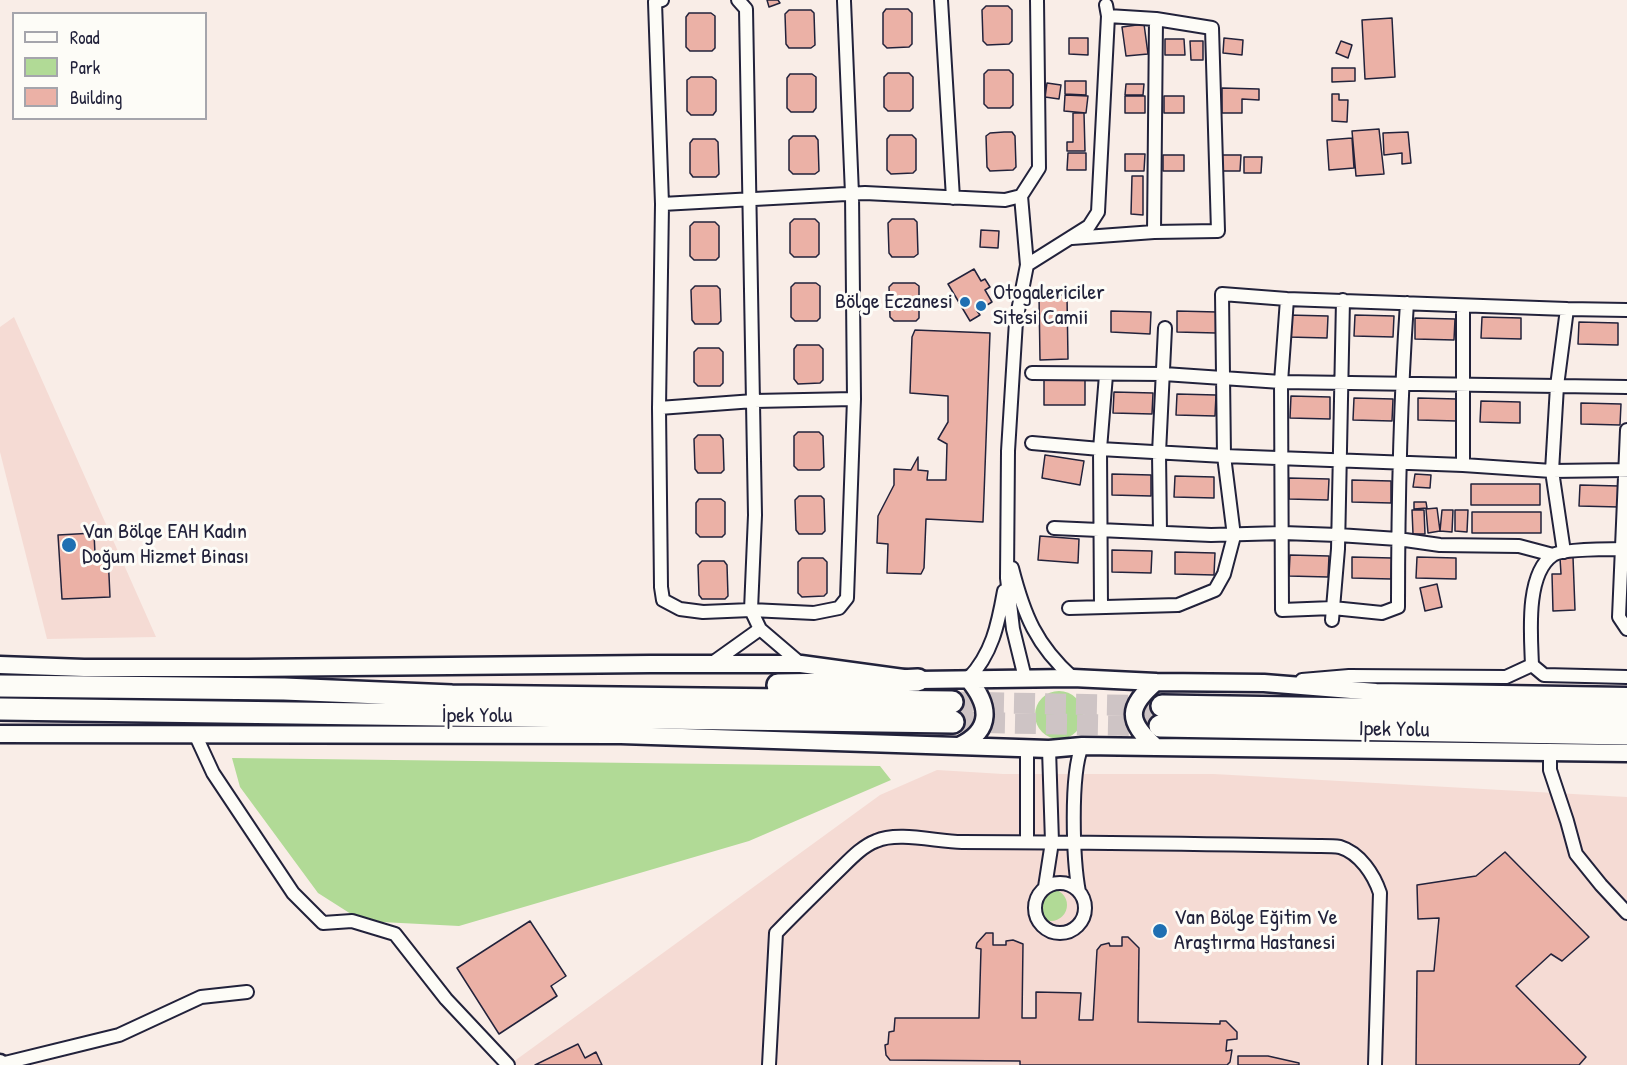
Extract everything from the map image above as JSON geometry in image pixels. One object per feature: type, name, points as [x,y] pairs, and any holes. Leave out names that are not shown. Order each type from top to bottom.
[{"type":"highway","points":[[284,689],[837,684],[918,680]]},
{"type":"highway","name":"İpek Yolu","points":[[0,686],[284,689],[952,712],[0,709]]},
{"type":"highway","name":"Ipek Yolu","points":[[1627,713],[1161,716],[1627,734]]},
{"type":"street","points":[[662,0],[655,2],[662,204],[659,408],[661,587],[663,600],[680,609],[704,612],[751,610],[814,613],[838,608],[847,598],[854,399],[852,194],[844,2]]},
{"type":"street","points":[[738,0],[746,9],[751,199],[755,515],[751,610],[759,629],[801,664]]},
{"type":"street","points":[[941,0],[953,198]]},
{"type":"street","points":[[968,679],[986,657],[993,641],[1006,578],[1008,451],[1016,321],[1027,265],[1021,196],[1039,168],[1037,0]]},
{"type":"street","points":[[1027,265],[1089,226],[1098,212],[1107,11],[1212,28],[1218,231],[1154,232],[1071,238]]},
{"type":"street","points":[[1154,232],[1156,19]]},
{"type":"street","points":[[662,204],[852,194],[1005,200],[1021,196]]},
{"type":"street","points":[[1069,608],[1178,605],[1215,590],[1224,574],[1234,536],[1224,456],[1222,294],[1463,306],[1627,310]]},
{"type":"street","points":[[1287,299],[1281,382],[1282,610],[1333,614],[1382,613],[1398,608],[1399,464],[1407,303]]},
{"type":"street","points":[[1333,614],[1341,461],[1343,300]]},
{"type":"street","points":[[1462,465],[1463,306]]},
{"type":"street","points":[[1567,309],[1557,386],[1552,471],[1558,553],[1536,575],[1530,619],[1532,665],[1544,675],[1627,677]]},
{"type":"street","points":[[1160,532],[1159,453],[1165,328]]},
{"type":"street","points":[[1032,373],[1164,374],[1281,382],[1627,387]]},
{"type":"street","points":[[1101,607],[1100,449],[1106,375]]},
{"type":"street","points":[[659,408],[754,401],[854,399]]},
{"type":"street","points":[[1627,430],[1624,549],[1619,617],[1627,629]]},
{"type":"street","points":[[1032,443],[1159,453],[1462,465],[1552,471],[1626,470]]},
{"type":"street","points":[[1054,528],[1234,536],[1282,533],[1338,535],[1398,538],[1440,545],[1519,546],[1558,553],[1624,549]]},
{"type":"street","points":[[1007,549],[1018,590],[1037,637],[1056,662],[1073,678]]},
{"type":"street","points":[[1006,578],[1013,630],[1025,678]]},
{"type":"street","points":[[711,664],[759,629]]},
{"type":"street","points":[[0,665],[84,668],[248,668],[801,664],[918,680],[1073,678],[1156,682],[1264,683],[1376,692],[1627,696]]},
{"type":"street","points":[[1264,683],[1349,676],[1506,678],[1532,665]]},
{"type":"street","points":[[958,747],[976,735],[982,726],[985,713],[983,701],[968,679]]},
{"type":"street","points":[[1156,682],[1143,693],[1136,703],[1134,716],[1137,727],[1144,737],[1156,747]]},
{"type":"street","points":[[0,734],[621,735],[1049,749],[1082,746],[1627,753]]},
{"type":"street","points":[[195,734],[213,773],[293,893],[323,923],[352,921],[395,934],[446,999],[508,1065]]},
{"type":"street","points":[[1049,749],[1052,842],[1046,887],[1036,900],[1036,916],[1047,929],[1064,932],[1079,924],[1085,908],[1076,874],[1075,842],[1075,768],[1082,746]]},
{"type":"street","points":[[1027,747],[1027,841]]},
{"type":"street","points":[[1550,751],[1550,770],[1568,821],[1576,854],[1627,913]]},
{"type":"street","points":[[769,1065],[776,933],[857,853],[874,841],[884,838],[959,842],[1027,841],[1084,844],[1124,842],[1321,846],[1340,847],[1349,851],[1372,875],[1380,893],[1375,1065]]},
{"type":"street","points":[[1046,887],[1060,882],[1068,884],[1079,892]]},
{"type":"street","points":[[1,1064],[119,1035],[201,997],[247,992]]},
{"type":"shaded area","name":"Van Bölge EAH Kadın Doğum Hizmet Binası","points":[[14,317],[156,637],[47,639],[0,452],[0,327]]},
{"type":"shaded area","name":"Van Bölge Eğitim Ve Araştırma Hastanesi","points":[[937,770],[1003,774],[1214,774],[1627,797],[1627,1065],[509,1065],[880,795]]},
{"type":"green space","points":[[1054,691],[1064,691],[1076,698],[1083,710],[1083,720],[1076,732],[1064,739],[1054,739],[1039,728],[1035,720],[1035,710],[1046,695]]},
{"type":"green space","points":[[232,758],[880,766],[891,780],[749,841],[459,926],[362,921],[318,893],[240,787]]},
{"type":"green space","points":[[1051,889],[1063,893],[1067,905],[1063,917],[1051,921],[1039,917],[1035,905],[1039,893]]},
{"type":"building","points":[[767,0],[778,0],[780,3],[769,7]]},
{"type":"building","points":[[986,6],[1008,6],[1012,10],[1012,41],[1009,44],[987,45],[983,41],[982,10]]},
{"type":"building","points":[[886,9],[908,9],[912,13],[912,44],[909,47],[887,48],[883,44],[883,13]]},
{"type":"building","points":[[789,10],[811,10],[814,13],[815,45],[811,48],[789,48],[786,44],[785,14]]},
{"type":"building","points":[[689,13],[711,13],[715,16],[715,48],[712,51],[690,51],[686,47],[686,17]]},
{"type":"building","points":[[1392,18],[1395,77],[1365,79],[1362,20]]},
{"type":"building","points":[[1144,24],[1148,54],[1126,56],[1122,27]]},
{"type":"building","points":[[1069,38],[1088,38],[1088,55],[1069,54]]},
{"type":"building","points":[[1224,38],[1243,40],[1242,55],[1223,53]]},
{"type":"building","points":[[1165,39],[1184,39],[1185,55],[1165,55]]},
{"type":"building","points":[[1190,41],[1203,41],[1203,60],[1191,60]]},
{"type":"building","points":[[1341,41],[1352,45],[1348,58],[1336,53]]},
{"type":"building","points":[[1332,68],[1355,68],[1355,81],[1332,82]]},
{"type":"building","points":[[988,70],[1009,70],[1013,74],[1013,105],[1010,108],[988,108],[984,104],[984,74]]},
{"type":"building","points":[[888,73],[909,73],[913,77],[913,108],[910,111],[888,111],[884,107],[884,77]]},
{"type":"building","points":[[790,74],[812,74],[816,77],[816,108],[813,112],[791,112],[787,108],[787,78]]},
{"type":"building","points":[[691,77],[712,77],[716,80],[716,111],[713,115],[691,115],[687,111],[687,80]]},
{"type":"building","points":[[1065,81],[1086,81],[1086,95],[1065,94]]},
{"type":"building","points":[[1047,83],[1061,85],[1059,99],[1045,97]]},
{"type":"building","points":[[1126,84],[1144,84],[1143,95],[1125,95]]},
{"type":"building","points":[[1222,88],[1259,89],[1259,100],[1242,99],[1242,113],[1222,113]]},
{"type":"building","points":[[1332,94],[1339,94],[1339,100],[1348,100],[1347,122],[1332,121]]},
{"type":"building","points":[[1065,95],[1088,96],[1086,113],[1064,111]]},
{"type":"building","points":[[1125,96],[1145,96],[1145,113],[1125,113]]},
{"type":"building","points":[[1164,96],[1184,96],[1184,113],[1164,113]]},
{"type":"building","points":[[1073,113],[1084,113],[1085,151],[1067,151],[1067,142],[1073,142]]},
{"type":"building","points":[[1379,129],[1384,174],[1356,176],[1352,131]]},
{"type":"building","points":[[1012,132],[1015,136],[1016,167],[1013,170],[990,171],[987,167],[986,136],[990,133]]},
{"type":"building","points":[[1408,132],[1411,163],[1402,164],[1402,153],[1384,155],[1383,133]]},
{"type":"building","points":[[890,135],[912,135],[916,139],[916,170],[913,173],[891,174],[887,170],[887,139]]},
{"type":"building","points":[[793,136],[815,136],[818,140],[819,171],[815,174],[793,174],[789,170],[789,140]]},
{"type":"building","points":[[1352,138],[1354,168],[1329,170],[1327,140]]},
{"type":"building","points":[[693,139],[715,139],[718,142],[719,174],[716,177],[693,177],[690,173],[690,143]]},
{"type":"building","points":[[1068,153],[1086,153],[1086,170],[1067,170]]},
{"type":"building","points":[[1125,154],[1145,154],[1144,171],[1125,171]]},
{"type":"building","points":[[1163,155],[1184,155],[1184,171],[1163,171]]},
{"type":"building","points":[[1222,155],[1241,155],[1240,171],[1222,171]]},
{"type":"building","points":[[1244,157],[1262,157],[1261,173],[1244,173]]},
{"type":"building","points":[[1132,176],[1143,176],[1143,215],[1131,214]]},
{"type":"building","points":[[794,219],[815,219],[819,223],[819,254],[816,257],[794,257],[790,253],[790,223]]},
{"type":"building","points":[[892,219],[914,219],[917,222],[918,254],[914,257],[892,257],[889,253],[888,223]]},
{"type":"building","points":[[694,222],[715,222],[719,226],[719,257],[716,260],[694,260],[690,256],[690,226]]},
{"type":"building","points":[[981,230],[999,231],[998,248],[980,247]]},
{"type":"building","points":[[974,269],[981,281],[985,279],[990,287],[985,290],[992,302],[977,311],[980,315],[970,321],[948,284]]},
{"type":"building","points":[[795,283],[816,283],[820,286],[820,318],[817,321],[795,321],[791,317],[791,287]]},
{"type":"building","points":[[893,283],[915,283],[919,286],[919,318],[916,321],[894,321],[890,317],[889,287]]},
{"type":"building","points":[[695,286],[717,286],[720,289],[721,321],[718,324],[695,324],[692,320],[691,290]]},
{"type":"building","points":[[1039,295],[1067,295],[1068,359],[1040,360]]},
{"type":"building","points":[[1111,311],[1151,312],[1150,334],[1111,332]]},
{"type":"building","points":[[1177,311],[1217,312],[1216,333],[1177,332]]},
{"type":"building","points":[[1288,315],[1328,316],[1327,338],[1288,337]]},
{"type":"building","points":[[1355,315],[1394,316],[1393,337],[1354,336]]},
{"type":"building","points":[[1482,317],[1521,318],[1521,339],[1481,338]]},
{"type":"building","points":[[1415,318],[1455,319],[1454,340],[1415,339]]},
{"type":"building","points":[[1579,322],[1618,323],[1618,345],[1578,344]]},
{"type":"building","points":[[915,330],[990,333],[983,522],[926,519],[924,568],[921,574],[887,573],[888,544],[877,543],[878,516],[894,485],[894,469],[911,470],[918,457],[918,470],[928,471],[927,480],[946,480],[947,444],[938,439],[948,422],[948,396],[910,393],[912,337]]},
{"type":"building","points":[[797,345],[819,345],[823,349],[823,380],[820,383],[798,384],[794,379],[794,349]]},
{"type":"building","points":[[698,348],[719,348],[723,352],[723,383],[720,386],[698,386],[694,382],[694,352]]},
{"type":"building","points":[[1044,378],[1085,378],[1085,405],[1044,405]]},
{"type":"building","points":[[1114,392],[1153,393],[1152,414],[1113,413]]},
{"type":"building","points":[[1177,394],[1216,395],[1215,416],[1176,415]]},
{"type":"building","points":[[1291,396],[1330,397],[1330,419],[1290,418]]},
{"type":"building","points":[[1354,398],[1393,399],[1392,421],[1353,420]]},
{"type":"building","points":[[1418,398],[1457,399],[1457,421],[1418,420]]},
{"type":"building","points":[[1481,401],[1520,402],[1520,423],[1480,422]]},
{"type":"building","points":[[1581,403],[1621,404],[1620,425],[1581,424]]},
{"type":"building","points":[[798,432],[819,432],[823,436],[824,467],[820,470],[798,470],[794,466],[794,436]]},
{"type":"building","points":[[698,435],[720,435],[723,439],[724,470],[721,473],[698,473],[695,469],[694,439]]},
{"type":"building","points":[[1045,455],[1084,461],[1080,485],[1042,478]]},
{"type":"building","points":[[1112,474],[1151,475],[1151,496],[1112,495]]},
{"type":"building","points":[[1415,474],[1431,475],[1430,488],[1413,487]]},
{"type":"building","points":[[1175,476],[1214,477],[1214,498],[1174,497]]},
{"type":"building","points":[[1289,478],[1329,479],[1328,500],[1289,499]]},
{"type":"building","points":[[1352,480],[1391,481],[1391,503],[1352,502]]},
{"type":"building","points":[[1471,484],[1540,484],[1540,505],[1471,505]]},
{"type":"building","points":[[1580,485],[1619,486],[1619,507],[1579,506]]},
{"type":"building","points":[[799,496],[821,496],[824,499],[825,531],[822,534],[799,534],[796,530],[795,500]]},
{"type":"building","points":[[699,499],[721,499],[725,502],[725,534],[722,537],[700,537],[696,533],[696,503]]},
{"type":"building","points":[[1414,502],[1426,502],[1427,508],[1414,509]]},
{"type":"building","points":[[1437,508],[1440,531],[1428,533],[1426,509]]},
{"type":"building","points":[[1412,510],[1424,510],[1425,534],[1413,534]]},
{"type":"building","points":[[1442,510],[1453,510],[1452,532],[1440,531]]},
{"type":"building","points":[[1455,510],[1468,510],[1467,532],[1455,531]]},
{"type":"building","points":[[1472,512],[1541,512],[1541,533],[1472,533]]},
{"type":"building","points":[[94,533],[95,554],[108,554],[110,597],[62,599],[58,535]]},
{"type":"building","points":[[1040,536],[1079,539],[1078,563],[1038,560]]},
{"type":"building","points":[[1112,550],[1152,551],[1151,573],[1112,572]]},
{"type":"building","points":[[1175,552],[1215,553],[1214,575],[1175,574]]},
{"type":"building","points":[[1290,555],[1329,556],[1328,577],[1289,576]]},
{"type":"building","points":[[1352,557],[1392,558],[1391,579],[1352,578]]},
{"type":"building","points":[[1417,557],[1456,558],[1456,579],[1416,578]]},
{"type":"building","points":[[1573,557],[1575,610],[1553,611],[1552,574],[1561,574],[1560,558]]},
{"type":"building","points":[[802,558],[823,558],[827,562],[827,593],[824,596],[802,597],[798,593],[798,562]]},
{"type":"building","points":[[702,561],[724,561],[727,565],[728,596],[725,599],[702,599],[699,595],[698,565]]},
{"type":"building","points":[[1437,584],[1442,607],[1425,611],[1420,588]]},
{"type":"building","points":[[1505,852],[1589,937],[1562,961],[1551,954],[1516,986],[1586,1057],[1579,1065],[1416,1065],[1417,971],[1434,971],[1439,918],[1418,919],[1417,885],[1476,876]]},
{"type":"building","points":[[530,921],[566,976],[551,986],[557,996],[499,1034],[457,968]]},
{"type":"building","points":[[986,933],[993,933],[993,945],[1006,945],[1006,941],[1013,940],[1023,944],[1022,1018],[1036,1018],[1036,992],[1081,993],[1079,1020],[1093,1020],[1097,950],[1101,945],[1109,943],[1110,946],[1122,946],[1122,937],[1128,937],[1139,948],[1138,1022],[1220,1024],[1220,1021],[1226,1021],[1237,1032],[1237,1039],[1227,1040],[1226,1051],[1232,1050],[1230,1062],[1227,1065],[1020,1065],[1020,1061],[890,1060],[886,1055],[885,1045],[888,1044],[889,1032],[894,1031],[895,1018],[979,1018],[981,949],[976,948],[977,943]]},
{"type":"building","points":[[578,1044],[585,1058],[596,1052],[602,1065],[535,1065]]},
{"type":"building","points":[[1238,1056],[1268,1056],[1299,1063],[1299,1065],[1238,1065]]},
{"type":"tunnel","points":[[952,702],[1162,706]]},
{"type":"tunnel","points":[[953,722],[1160,726]]},
{"type":"place","name":"Bölge Eczanesi","points":[[965,302]]},
{"type":"place","name":"Otogalericiler Sitesi Camii","points":[[981,306]]},
{"type":"place","name":"Van Bölge EAH Kadın Doğum Hizmet Binası","points":[[69,545]]},
{"type":"place","name":"Van Bölge Eğitim Ve Araştırma Hastanesi","points":[[1160,931]]}]
